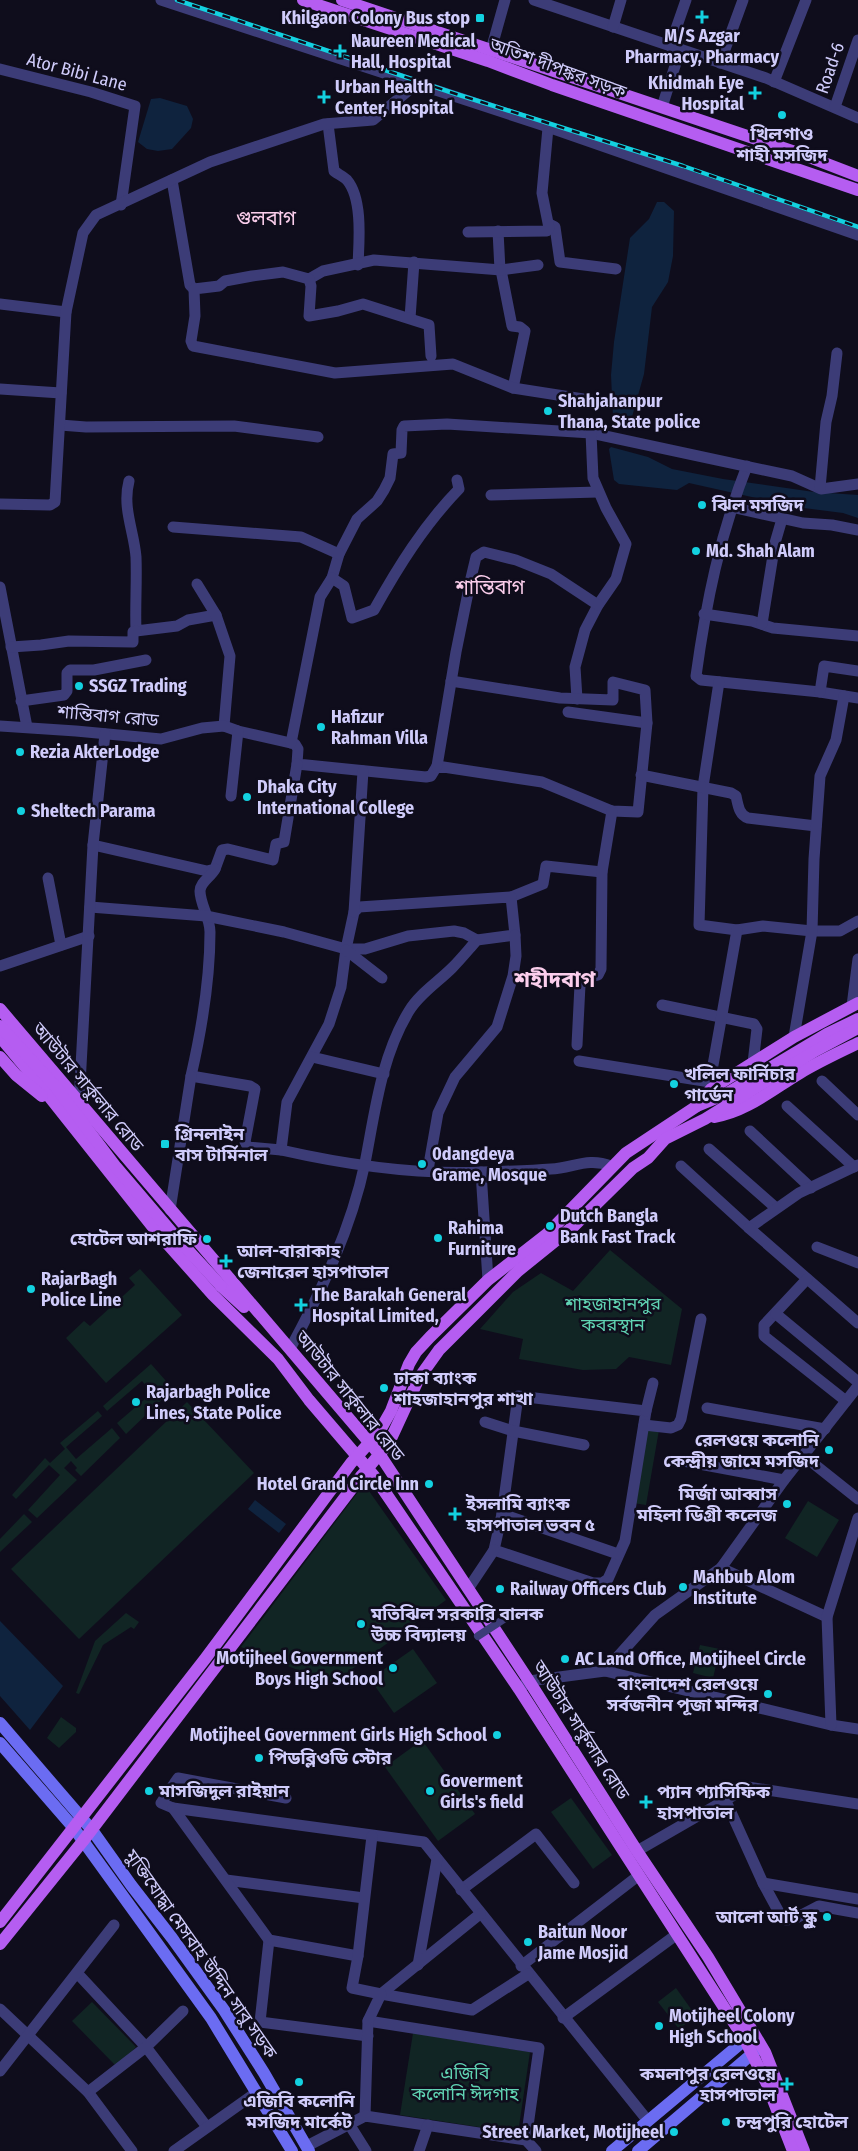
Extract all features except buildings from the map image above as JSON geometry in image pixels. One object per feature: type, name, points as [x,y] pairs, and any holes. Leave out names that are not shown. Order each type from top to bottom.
[{"type":"main road","name":"অতিশ দীপঙ্কর সড়ক","points":[[303,0],[662,107],[801,154],[858,176]]},
{"type":"main road","name":"অতিশ দীপঙ্কর সড়ক","points":[[342,0],[489,55],[552,85],[858,190]]},
{"type":"main road","points":[[698,1106],[710,1085],[753,1063],[794,1037],[855,1005]]},
{"type":"main road","name":"আউটার সার্কুলার রোড","points":[[0,1009],[380,1455],[468,1589],[638,1876],[676,1935],[749,2036]]},
{"type":"main road","points":[[0,1944],[92,1830],[368,1468],[380,1455],[396,1432],[424,1371],[439,1350],[518,1271],[575,1225],[633,1168],[648,1158],[665,1139],[705,1119],[728,1099],[827,1034],[858,1019]]},
{"type":"main road","points":[[0,1026],[55,1086],[116,1167],[174,1235],[240,1304],[250,1312],[259,1315]]},
{"type":"main road","points":[[0,1922],[205,1658],[357,1456],[370,1443],[385,1423],[416,1352],[488,1280],[548,1234],[610,1166],[634,1147],[698,1106],[728,1099],[858,1028]]},
{"type":"main road","points":[[0,1037],[54,1105]]},
{"type":"main road","points":[[705,1119],[730,1114],[741,1109],[801,1072],[858,1043]]},
{"type":"main road","points":[[0,1057],[25,1082],[54,1105]]},
{"type":"main road","points":[[63,1116],[79,1103]]},
{"type":"main road","name":"আউটার সার্কুলার রোড","points":[[54,1105],[156,1231],[213,1295],[278,1360],[309,1400],[368,1468],[524,1685],[708,1956],[757,2050],[804,2151]]},
{"type":"main road","points":[[0,1723],[77,1822]]},
{"type":"main road","points":[[0,1743],[77,1822]]},
{"type":"main road","name":"মুক্তিযোদ্ধা মেসবাহ উদ্দিন সাবু সড়ক","points":[[77,1822],[92,1830],[130,1886],[172,1938],[224,2010],[264,2073],[308,2149]]},
{"type":"main road","name":"মুক্তিযোদ্ধা মেসবাহ উদ্দিন সাবু সড়ক","points":[[77,1822],[83,1841],[210,2018],[292,2151]]},
{"type":"main road","points":[[612,2151],[749,2036]]},
{"type":"main road","points":[[638,2151],[757,2050]]},
{"type":"main road","name":"আউটার সার্কুলার রোড","points":[[757,2050],[793,2151]]},
{"type":"street","points":[[161,0],[548,128],[858,235]]},
{"type":"street","points":[[489,55],[505,0]]},
{"type":"street","points":[[534,0],[563,5],[613,27],[774,82],[858,118]]},
{"type":"street","points":[[613,27],[621,0]]},
{"type":"street","points":[[662,107],[686,0]]},
{"type":"street","points":[[720,63],[742,0]]},
{"type":"street","points":[[774,82],[806,0]]},
{"type":"street","name":"Road-6","points":[[835,107],[858,40]]},
{"type":"street","name":"Ator Bibi Lane","points":[[0,69],[91,92],[135,106],[121,205]]},
{"type":"street","points":[[0,504],[50,505],[55,502],[66,312],[83,233],[96,215],[210,162],[328,124],[373,120],[415,85]]},
{"type":"street","points":[[328,124],[334,171],[347,180],[354,195],[359,220],[358,265]]},
{"type":"street","points":[[468,232],[547,231],[549,224],[542,193],[548,128]]},
{"type":"street","points":[[172,180],[190,285],[194,289],[195,316],[191,341],[193,346],[335,373],[453,364],[513,388],[596,401]]},
{"type":"street","points":[[549,224],[555,227],[560,262],[616,269]]},
{"type":"street","points":[[498,231],[500,270],[512,326],[520,327],[525,331],[513,388]]},
{"type":"street","points":[[194,289],[219,286],[225,281],[284,272],[308,279],[323,271],[358,265],[374,260],[500,270],[538,265]]},
{"type":"street","points":[[410,318],[414,262]]},
{"type":"street","points":[[308,279],[311,286],[309,316],[338,312],[363,304],[410,318],[429,325],[431,356]]},
{"type":"street","points":[[0,304],[66,312]]},
{"type":"street","points":[[820,488],[826,422],[832,396],[837,353]]},
{"type":"street","points":[[0,389],[61,394]]},
{"type":"street","points":[[170,1210],[206,1002],[210,930],[200,890],[203,882],[211,876],[222,850],[228,849],[273,860],[276,844],[284,842],[297,764],[294,745],[320,597],[332,578],[339,554],[357,519],[377,501],[390,478],[393,454],[401,453],[402,430],[404,426],[447,424],[591,434],[792,476],[820,488],[858,484]]},
{"type":"street","points":[[60,425],[94,427],[234,426],[318,437]]},
{"type":"street","points":[[577,699],[575,667],[585,630],[598,605],[616,579],[626,544],[598,492],[593,478],[591,434]]},
{"type":"street","points":[[747,466],[731,507],[718,552],[704,614],[696,676],[701,680],[820,692],[858,698]]},
{"type":"street","points":[[332,578],[344,586],[352,618],[374,610],[404,557],[443,505],[459,489],[457,480]]},
{"type":"street","points":[[11,647],[69,641],[133,642],[133,632],[136,631],[136,557],[129,525],[126,493],[129,481]]},
{"type":"street","points":[[490,494],[598,492]]},
{"type":"street","points":[[731,507],[782,519],[858,530]]},
{"type":"street","points":[[762,624],[775,543],[782,519]]},
{"type":"street","points":[[173,526],[301,537],[339,554]]},
{"type":"street","points":[[297,764],[431,776],[437,766],[471,578],[476,557],[480,553],[484,552],[516,560],[551,574],[598,605]]},
{"type":"street","points":[[197,584],[216,615],[230,656],[224,726]]},
{"type":"street","points":[[0,587],[27,727]]},
{"type":"street","points":[[704,614],[752,621],[773,628],[858,636]]},
{"type":"street","points":[[136,631],[177,626],[188,620],[216,615]]},
{"type":"street","points":[[21,701],[64,695],[67,691],[67,673],[70,670],[94,670],[146,660]]},
{"type":"street","points":[[820,692],[824,666],[858,671]]},
{"type":"street","points":[[437,766],[542,782],[612,811],[638,812],[647,723],[645,690],[614,682],[613,700],[577,699],[451,681]]},
{"type":"street","points":[[718,682],[703,787],[698,925],[737,930],[763,926],[812,931],[840,931],[858,921]]},
{"type":"street","points":[[794,1037],[812,931],[820,776],[836,740],[844,696]]},
{"type":"street","points":[[568,712],[647,723]]},
{"type":"street","name":"শান্তিবাগ রোড","points":[[0,726],[161,739],[202,728],[224,726],[294,745]]},
{"type":"street","points":[[231,796],[238,731]]},
{"type":"street","points":[[79,1103],[93,845],[105,734]]},
{"type":"street","points":[[281,1150],[287,1102],[329,1024],[341,987],[346,949],[354,912],[363,771]]},
{"type":"street","points":[[641,775],[703,787],[736,796],[739,810],[743,816],[748,818],[816,826]]},
{"type":"street","points":[[577,1045],[580,985],[583,979],[598,975],[601,969],[602,872],[612,811]]},
{"type":"street","points":[[93,845],[207,870],[214,869]]},
{"type":"street","points":[[354,912],[359,907],[511,898],[543,884],[544,867],[548,865],[602,872]]},
{"type":"street","points":[[48,878],[61,945]]},
{"type":"street","points":[[428,1170],[438,1113],[455,1077],[497,1027],[513,976],[516,956],[511,898]]},
{"type":"street","points":[[90,907],[206,916],[275,930],[346,949],[365,949],[408,936],[454,931],[464,933],[477,940],[515,935]]},
{"type":"street","points":[[579,1061],[710,1085],[720,1018],[737,930]]},
{"type":"street","points":[[0,966],[89,936]]},
{"type":"street","points":[[290,1349],[326,1280],[345,1231],[365,1164],[374,1109],[399,1032],[410,1009],[453,968],[477,940]]},
{"type":"street","points":[[346,949],[382,978]]},
{"type":"street","points":[[855,1005],[858,959]]},
{"type":"street","points":[[662,1005],[756,1026],[753,1063]]},
{"type":"street","points":[[312,1057],[384,1074]]},
{"type":"street","points":[[192,1076],[253,1087],[246,1146],[281,1150],[322,1159],[428,1170],[481,1172],[560,1168],[584,1162],[610,1166]]},
{"type":"street","points":[[822,1081],[858,1115]]},
{"type":"street","points":[[749,1228],[776,1208],[856,1166],[787,1106]]},
{"type":"street","points":[[750,1132],[811,1188]]},
{"type":"street","points":[[709,1149],[776,1208]]},
{"type":"street","points":[[681,1166],[858,1323]]},
{"type":"street","points":[[481,1172],[488,1280]]},
{"type":"street","points":[[817,1247],[858,1263]]},
{"type":"street","points":[[807,1279],[764,1326],[764,1336],[846,1401]]},
{"type":"street","points":[[605,1671],[655,1615],[721,1568],[784,1480],[857,1387],[776,1314]]},
{"type":"street","points":[[644,1425],[671,1428],[678,1425],[681,1419],[701,1319]]},
{"type":"street","points":[[494,1550],[593,1583],[608,1579],[625,1541],[646,1411],[654,1383]]},
{"type":"street","points":[[468,1589],[494,1550],[502,1514],[518,1396],[646,1411]]},
{"type":"street","points":[[707,1408],[825,1429]]},
{"type":"street","points":[[486,1422],[513,1431],[584,1445]]},
{"type":"street","points":[[804,1456],[858,1499]]},
{"type":"street","points":[[678,1460],[784,1480]]},
{"type":"street","points":[[502,1514],[618,1554]]},
{"type":"street","points":[[831,1725],[827,1617],[858,1518]]},
{"type":"street","points":[[721,1568],[827,1617]]},
{"type":"street","points":[[478,1636],[507,1617]]},
{"type":"street","points":[[524,1685],[605,1671],[831,1725],[858,1729]]},
{"type":"street","points":[[286,1798],[178,1778],[161,1803],[173,1808],[424,1842],[563,2018],[648,2121]]},
{"type":"street","points":[[637,1851],[748,1787],[858,1804]]},
{"type":"street","points":[[725,1799],[763,1884],[781,1916],[786,1920],[794,1919],[819,1906],[857,1913],[858,1899],[763,1884]]},
{"type":"street","points":[[173,1808],[269,1940],[260,2022],[368,2036]]},
{"type":"street","points":[[461,1890],[536,1834],[574,1883]]},
{"type":"street","points":[[372,1836],[358,1956],[352,1988],[472,2010],[525,1970],[638,1876]]},
{"type":"street","points":[[418,1964],[437,1859]]},
{"type":"street","points":[[226,1880],[364,1898]]},
{"type":"street","points":[[365,2116],[368,2021],[381,1994],[480,1914]]},
{"type":"street","points":[[0,2071],[78,1974],[114,1925]]},
{"type":"street","points":[[563,2018],[676,1935]]},
{"type":"street","points":[[269,1940],[358,1956]]},
{"type":"street","points":[[78,1974],[146,2047],[207,2127]]},
{"type":"street","points":[[0,2009],[88,2092],[132,2151]]},
{"type":"street","points":[[88,2092],[146,2047],[183,2011]]},
{"type":"street","points":[[368,2021],[539,2048],[526,2140]]},
{"type":"street","points":[[174,2151],[257,2092]]},
{"type":"street","points":[[308,2149],[365,2116],[526,2140],[536,2151]]},
{"type":"street","points":[[349,2124],[364,2148],[376,2151]]},
{"type":"street","points":[[419,2151],[428,2125]]},
{"type":"green space","name":"শাহজাহানপুর কবরস্থান","points":[[610,1250],[682,1309],[671,1365],[629,1357],[616,1369],[583,1370],[519,1359],[523,1339],[480,1329],[513,1292],[541,1273],[573,1291]]},
{"type":"green space","points":[[140,1269],[182,1315],[106,1383],[66,1338],[84,1321],[90,1326],[135,1285],[129,1278]]},
{"type":"green space","points":[[151,1364],[173,1389],[126,1434],[117,1423],[152,1393],[142,1381],[107,1411],[103,1406]]},
{"type":"green space","points":[[187,1402],[254,1473],[79,1639],[11,1569]]},
{"type":"green space","points":[[98,1411],[102,1416],[66,1447],[76,1459],[112,1428],[120,1438],[81,1476],[75,1470],[77,1468],[71,1461],[64,1468],[77,1480],[37,1518],[28,1510],[60,1475],[49,1465],[16,1499],[12,1495],[45,1458],[50,1463],[65,1449],[60,1443]]},
{"type":"green space","points":[[648,1428],[659,1430],[646,1505],[633,1503]]},
{"type":"green space","points":[[364,1484],[446,1600],[332,1684],[241,1647]]},
{"type":"green space","points":[[808,1501],[839,1520],[817,1557],[785,1538]]},
{"type":"green space","points":[[24,1514],[32,1522],[0,1552],[0,1539]]},
{"type":"green space","points":[[126,1613],[139,1622],[134,1629],[131,1627],[103,1645],[79,1694],[76,1693],[95,1641]]},
{"type":"green space","points":[[700,1645],[720,1649],[713,1678],[693,1673]]},
{"type":"green space","points":[[413,1649],[437,1683],[394,1713],[370,1679]]},
{"type":"green space","points":[[61,1717],[76,1728],[76,1732],[59,1748],[47,1738]]},
{"type":"green space","name":"Goverment Girls's field","points":[[422,1740],[475,1814],[438,1841],[385,1767]]},
{"type":"green space","points":[[571,1798],[612,1855],[593,1869],[551,1812]]},
{"type":"green space","points":[[676,1988],[696,2016],[679,2029],[658,2002]]},
{"type":"green space","points":[[92,2002],[136,2047],[117,2067],[72,2021]]},
{"type":"green space","name":"এজিবি কলোনি ঈদগাহ","points":[[413,2033],[530,2052],[518,2133],[400,2115]]},
{"type":"water","points":[[160,98],[187,106],[193,119],[191,128],[172,149],[158,151],[147,149],[138,142],[151,99]]},
{"type":"water","points":[[657,202],[664,202],[674,211],[673,256],[668,282],[652,307],[644,374],[630,424],[620,423],[613,417],[611,375],[614,342],[630,238],[649,219]]},
{"type":"water","points":[[611,447],[648,457],[672,469],[723,479],[814,492],[858,495],[858,518],[843,513],[796,507],[689,483],[677,490],[619,484],[614,480],[609,449]]},
{"type":"water","points":[[255,1500],[286,1524],[279,1533],[248,1509]]},
{"type":"water","points":[[0,1621],[63,1686],[30,1730],[0,1696]]},
{"type":"railway","points":[[177,0],[453,93],[683,166],[858,227]]},
{"type":"place","name":"M/S Azgar Pharmacy, Pharmacy","points":[[702,17]]},
{"type":"place","name":"Khilgaon Colony Bus stop","points":[[480,18]]},
{"type":"place","name":"Naureen Medical Hall, Hospital","points":[[340,51]]},
{"type":"place","name":"Khidmah Eye Hospital","points":[[755,93]]},
{"type":"place","name":"Urban Health Center, Hospital","points":[[324,97]]},
{"type":"place","name":"খিলগাও শাহী মসজিদ","points":[[782,115]]},
{"type":"place","name":"Shahjahanpur Thana, State police","points":[[548,411]]},
{"type":"place","name":"ঝিল মসজিদ","points":[[702,505]]},
{"type":"place","name":"Md. Shah Alam","points":[[696,551]]},
{"type":"place","name":"SSGZ Trading","points":[[79,686]]},
{"type":"place","name":"Hafizur Rahman Villa","points":[[321,727]]},
{"type":"place","name":"Rezia AkterLodge","points":[[20,752]]},
{"type":"place","name":"Dhaka City International College","points":[[247,797]]},
{"type":"place","name":"Sheltech Parama","points":[[21,811]]},
{"type":"place","name":"খলিল ফার্নিচার গার্ডেন","points":[[674,1084]]},
{"type":"place","name":"গ্রিনলাইন বাস টার্মিনাল","points":[[165,1144]]},
{"type":"place","name":"0dangdeya Grame, Mosque","points":[[422,1164]]},
{"type":"place","name":"Dutch Bangla Bank Fast Track","points":[[550,1226]]},
{"type":"place","name":"Rahima Furniture","points":[[438,1238]]},
{"type":"place","name":"হোটেল আশরাফি","points":[[207,1239]]},
{"type":"place","name":"আল-বারাকাহ জেনারেল হাসপাতাল","points":[[226,1261]]},
{"type":"place","name":"RajarBagh Police Line","points":[[31,1289]]},
{"type":"place","name":"The Barakah General Hospital Limited,","points":[[301,1305]]},
{"type":"place","name":"ঢাকা ব্যাংক শাহজাহানপুর শাখা","points":[[384,1388]]},
{"type":"place","name":"Rajarbagh Police Lines, State Police","points":[[136,1402]]},
{"type":"place","name":"রেলওয়ে কলোনি কেন্দ্রীয় জামে মসজিদ","points":[[829,1450]]},
{"type":"place","name":"Hotel Grand Circle Inn","points":[[429,1484]]},
{"type":"place","name":"মির্জা আব্বাস মহিলা ডিগ্রী কলেজ","points":[[787,1504]]},
{"type":"place","name":"ইসলামি ব্যাংক হাসপাতাল ভবন ৫","points":[[455,1514]]},
{"type":"place","name":"Mahbub Alom Institute","points":[[683,1587]]},
{"type":"place","name":"Railway Officers Club","points":[[500,1589]]},
{"type":"place","name":"মতিঝিল সরকারি বালক উচ্চ বিদ্যালয়","points":[[361,1624]]},
{"type":"place","name":"AC Land Office, Motijheel Circle","points":[[565,1659]]},
{"type":"place","name":"Motijheel Government Boys High School","points":[[393,1668]]},
{"type":"place","name":"বাংলাদেশ রেলওয়ে সর্বজনীন পূজা মন্দির","points":[[768,1694]]},
{"type":"place","name":"Motijheel Government Girls High School","points":[[497,1735]]},
{"type":"place","name":"পিডব্লিওডি স্টোর","points":[[259,1758]]},
{"type":"place","name":"মাসজিদুল রাইয়ান","points":[[149,1791]]},
{"type":"place","name":"Goverment Girls's field","points":[[430,1791]]},
{"type":"place","name":"প্যান প্যাসিফিক হাসপাতাল","points":[[646,1802]]},
{"type":"place","name":"আলো আর্ট স্কুল","points":[[827,1917]]},
{"type":"place","name":"Baitun Noor Jame Mosjid","points":[[528,1942]]},
{"type":"place","name":"Motijheel Colony High School","points":[[659,2026]]},
{"type":"place","name":"এজিবি কলোনি মসজিদ মার্কেট","points":[[299,2082]]},
{"type":"place","name":"কমলাপুর রেলওয়ে হাসপাতাল","points":[[787,2084]]},
{"type":"place","name":"চন্দ্রপুরি হোটেল","points":[[726,2122]]},
{"type":"place","name":"Street Market, Motijheel","points":[[674,2132]]},
{"type":"district","name":"গুলবাগ","points":[[266,218]]},
{"type":"district","name":"শান্তিবাগ","points":[[490,587]]},
{"type":"district","name":"শহীদবাগ","points":[[555,979]]}]
